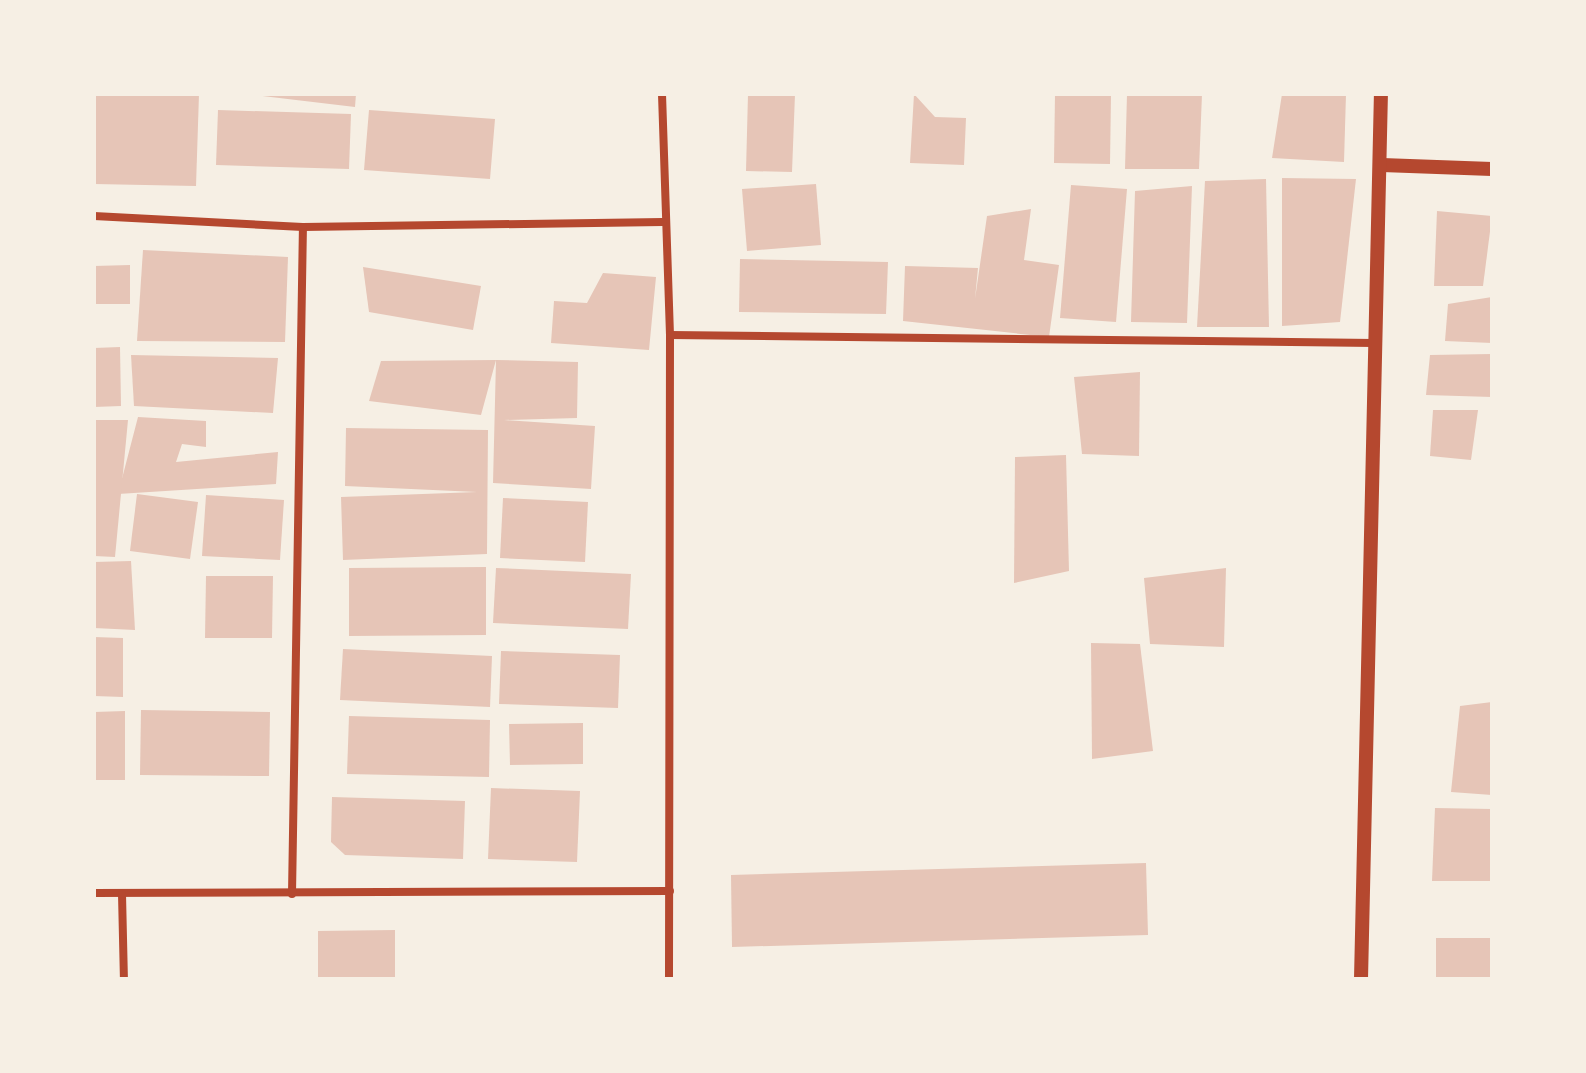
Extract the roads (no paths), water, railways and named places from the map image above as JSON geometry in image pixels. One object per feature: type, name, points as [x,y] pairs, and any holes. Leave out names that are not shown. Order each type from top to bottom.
[{"type":"street","points":[[662,94],[663,222],[670,335],[669,979]]},
{"type":"street","points":[[1361,979],[1374,343],[1382,165],[1381,94]]},
{"type":"street","points":[[1382,165],[1492,169]]},
{"type":"street","points":[[94,216],[303,227],[663,222]]},
{"type":"street","points":[[292,894],[303,227]]},
{"type":"street","points":[[670,335],[1374,343]]},
{"type":"street","points":[[94,893],[670,891]]},
{"type":"street","points":[[122,894],[124,979]]}]
